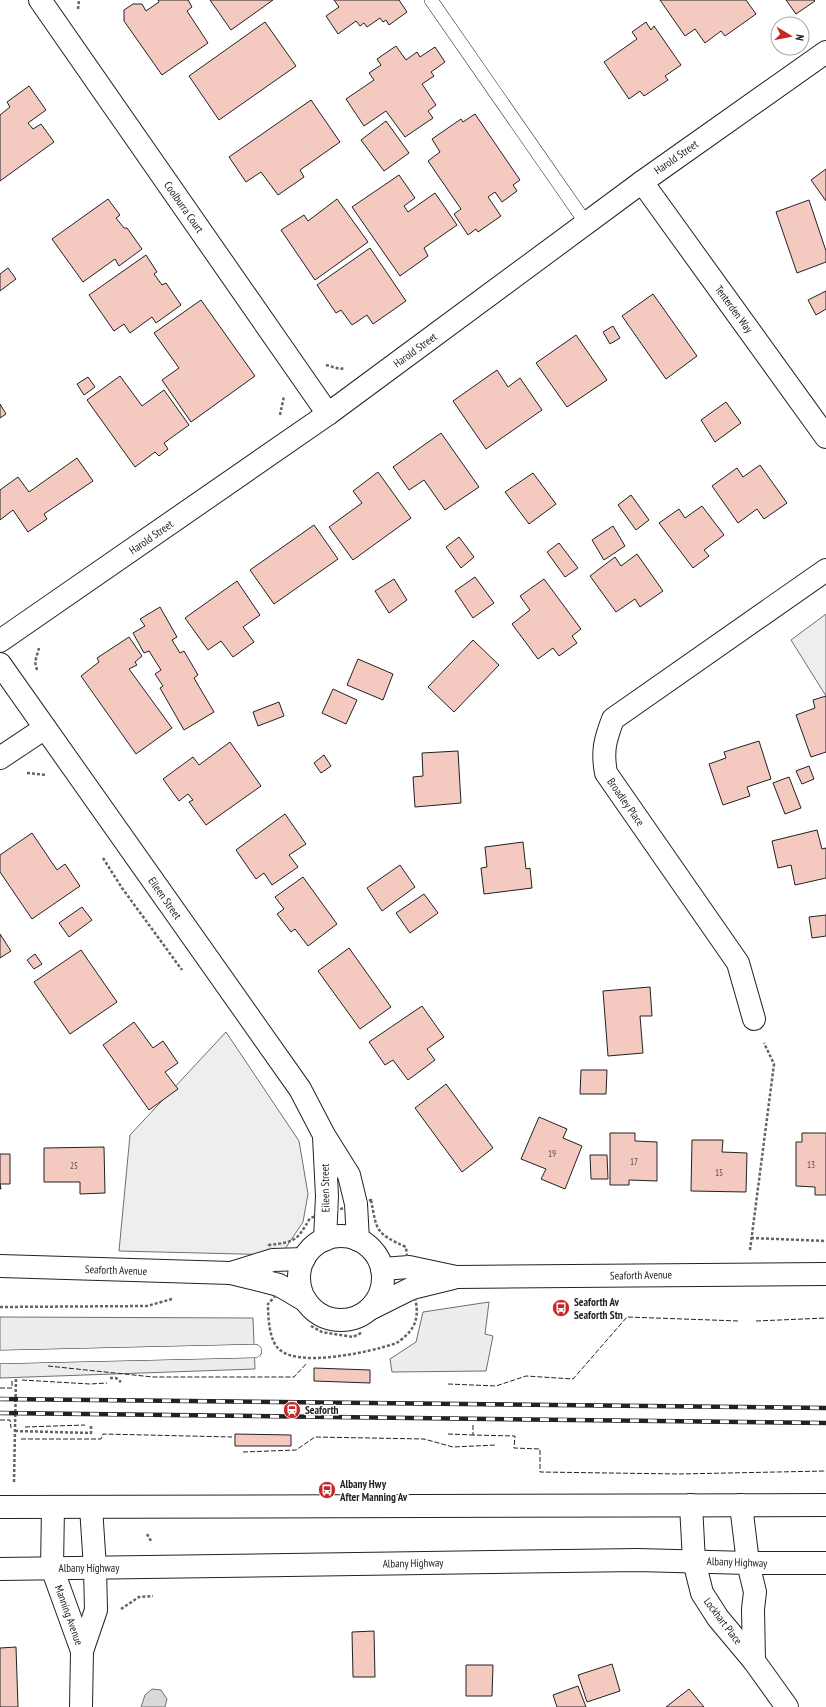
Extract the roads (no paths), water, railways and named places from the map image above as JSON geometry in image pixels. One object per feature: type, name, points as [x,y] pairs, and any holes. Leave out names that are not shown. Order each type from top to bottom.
[{"type":"main road","name":"Coolburra Court","points":[[40,0],[328,414]]},
{"type":"main road","name":"Harold Street","points":[[0,641],[328,414],[642,182],[826,52]]},
{"type":"main road","name":"Tenterden Way","points":[[642,182],[826,437]]},
{"type":"main road","name":"Broadley Place","points":[[754,1019],[738,963],[606,773],[603,756],[606,738],[613,719],[826,570]]},
{"type":"main road","name":"Eileen Street","points":[[0,664],[300,1088],[324,1135],[349,1175],[356,1204],[358,1240]]},
{"type":"main road","points":[[0,758],[45,728]]},
{"type":"main road","name":"Eileen Street","points":[[324,1135],[327,1196],[315,1214],[325,1240]]},
{"type":"main road","points":[[336,1237],[347,1237],[358,1240],[369,1247],[377,1257],[382,1269],[383,1280],[381,1290],[372,1308],[360,1316],[349,1320],[337,1320],[325,1317],[314,1310],[306,1301],[301,1287],[300,1273],[304,1259],[313,1248],[325,1240],[336,1237]]},
{"type":"main road","name":"Seaforth Avenue","points":[[231,1273],[273,1260],[304,1259]]},
{"type":"main road","name":"Seaforth Avenue","points":[[0,1266],[231,1273],[279,1285],[306,1301]]},
{"type":"main road","name":"Seaforth Avenue","points":[[382,1269],[409,1267],[456,1277],[826,1274]]},
{"type":"main road","name":"Seaforth Avenue","points":[[372,1308],[412,1288],[456,1277]]},
{"type":"main road","name":"Lockhart Place","points":[[691,1505],[694,1561],[702,1593],[718,1618],[754,1661],[787,1707]]},
{"type":"main road","name":"Lockhart Place","points":[[740,1505],[748,1563],[755,1592],[753,1609],[754,1661]]},
{"type":"main road","points":[[6,1507],[826,1505]]},
{"type":"main road","name":"Manning Avenue","points":[[53,1507],[52,1568],[82,1651]]},
{"type":"main road","name":"Manning Avenue","points":[[82,1707],[82,1651],[96,1610],[91,1507]]},
{"type":"main road","name":"Albany Highway","points":[[0,1569],[638,1560],[748,1563],[826,1563]]},
{"type":"lane","points":[[431,0],[586,223]]},
{"type":"lane","points":[[0,1357],[254,1351]]},
{"type":"railway","points":[[0,1399],[826,1408]]},
{"type":"railway","points":[[0,1413],[826,1423]]},
{"type":"place","name":"Seaforth Av Seaforth Stn","points":[[561,1308]]},
{"type":"place","name":"Seaforth","points":[[292,1410]]},
{"type":"place","name":"Albany Hwy After Manning Av","points":[[327,1490]]}]
